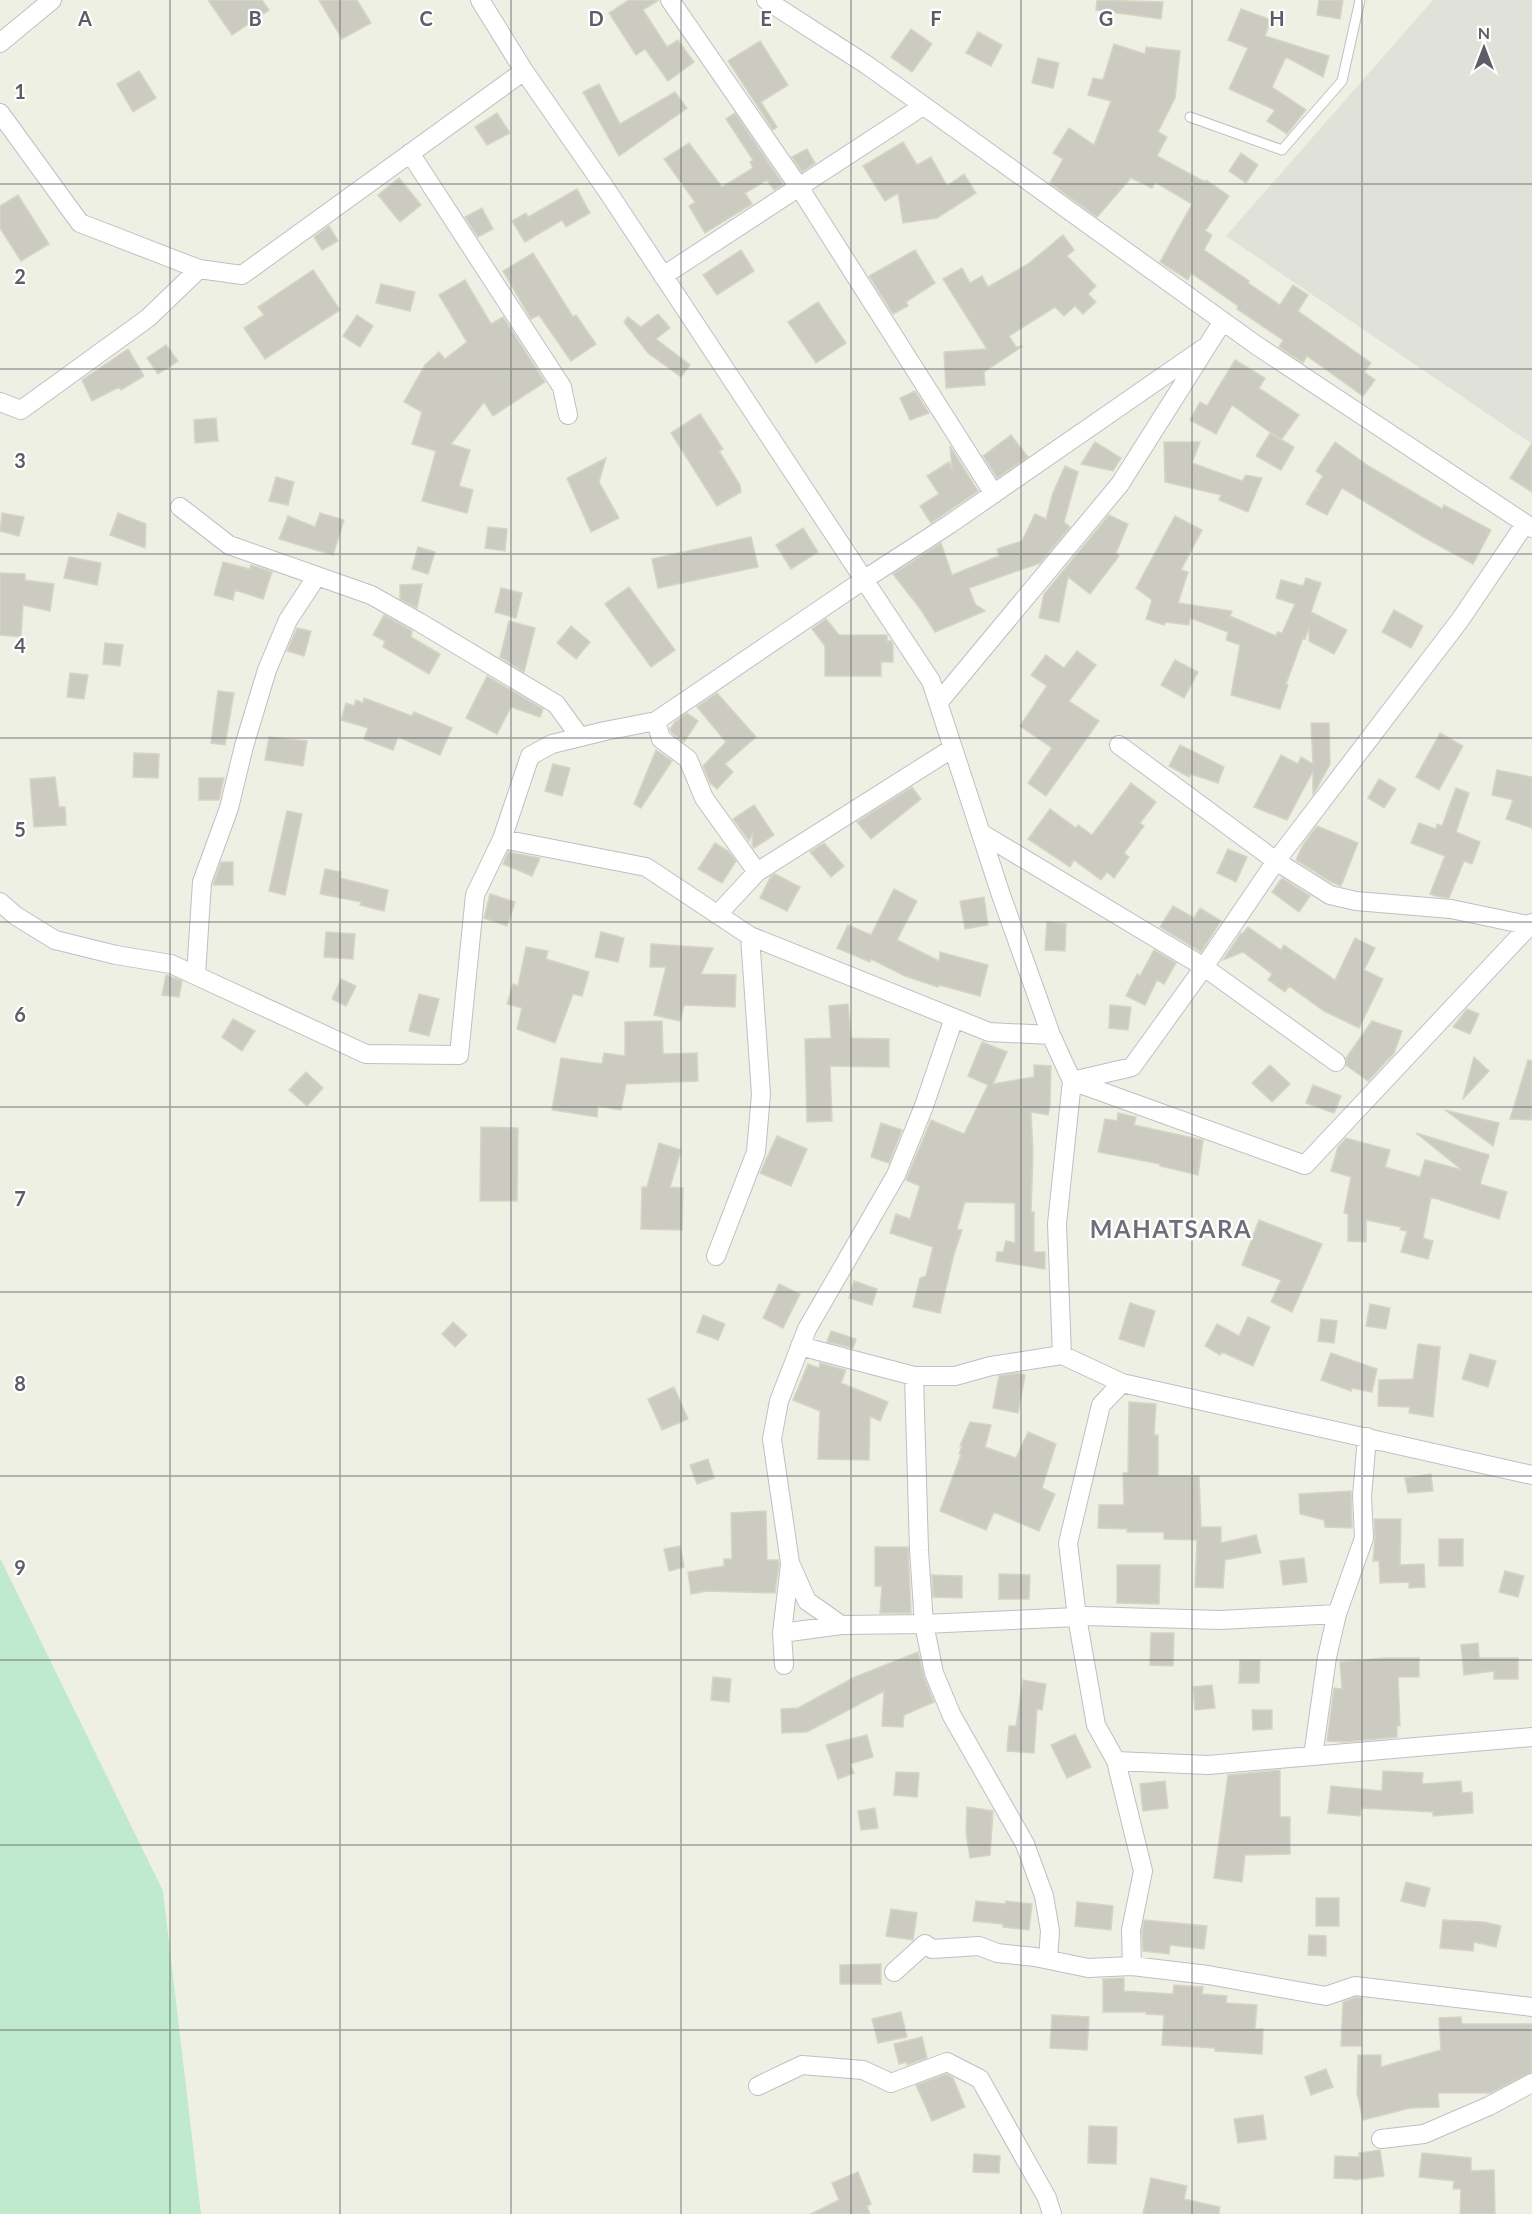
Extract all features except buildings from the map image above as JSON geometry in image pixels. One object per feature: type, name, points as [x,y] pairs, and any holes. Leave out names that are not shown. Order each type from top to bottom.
[{"type":"street","points":[[0,43],[52,0]]},
{"type":"street","points":[[480,0],[524,71],[663,276],[931,681],[981,833],[1052,1035],[1072,1081],[1057,1224],[1062,1355]]},
{"type":"street","points":[[670,0],[799,187],[994,494]]},
{"type":"street","points":[[766,0],[867,65],[1223,321],[1528,526],[1460,620],[1276,861],[1204,967],[1131,1067],[1072,1081]]},
{"type":"street","points":[[0,113],[80,223],[199,269],[242,275],[524,71]]},
{"type":"street","points":[[663,276],[923,106]]},
{"type":"street","points":[[410,153],[562,387],[568,415]]},
{"type":"street","points":[[0,402],[21,410],[148,318],[199,269]]},
{"type":"street","points":[[938,703],[1120,484],[1223,321]]},
{"type":"street","points":[[0,902],[16,916],[55,940],[116,955],[171,964],[366,1054],[459,1055],[475,895],[502,839],[530,756],[552,744],[656,721],[994,494],[1208,346]]},
{"type":"street","points":[[180,507],[229,545],[371,595],[556,704],[580,737]]},
{"type":"street","points":[[196,975],[202,882],[229,808],[244,746],[267,670],[288,620],[317,576]]},
{"type":"street","points":[[656,721],[661,739],[688,759],[704,798],[757,872]]},
{"type":"street","points":[[1119,745],[1276,861],[1330,895],[1356,901],[1451,909],[1531,925]]},
{"type":"street","points":[[717,915],[757,872],[953,748]]},
{"type":"street","points":[[981,833],[1204,967],[1336,1062]]},
{"type":"street","points":[[502,839],[646,867],[750,936],[989,1032],[1052,1035]]},
{"type":"street","points":[[1072,1081],[1305,1165],[1531,925]]},
{"type":"street","points":[[716,1256],[756,1152],[761,1094],[750,936]]},
{"type":"street","points":[[784,1665],[782,1633],[790,1563],[772,1439],[779,1401],[807,1329],[896,1175],[924,1106],[954,1018]]},
{"type":"street","points":[[800,1346],[914,1376],[955,1376],[991,1366],[1062,1355],[1122,1383],[1532,1475]]},
{"type":"street","points":[[914,1376],[919,1550],[924,1624],[934,1672],[952,1716],[1025,1844],[1044,1896],[1050,1931],[1048,1959]]},
{"type":"street","points":[[1122,1383],[1101,1405],[1068,1543],[1077,1617],[1096,1725],[1116,1761],[1143,1871],[1131,1930],[1131,1966]]},
{"type":"street","points":[[1313,1756],[1327,1657],[1337,1614],[1364,1538],[1362,1496],[1367,1437]]},
{"type":"street","points":[[790,1563],[807,1601],[841,1625]]},
{"type":"street","points":[[782,1633],[841,1625],[924,1624],[1086,1616],[1220,1620],[1337,1614]]},
{"type":"street","points":[[1116,1761],[1208,1765],[1532,1737]]},
{"type":"street","points":[[894,1972],[925,1944],[932,1949],[979,1946],[998,1953],[1048,1959],[1088,1968],[1131,1966],[1208,1975],[1326,1996],[1355,1986],[1532,2007]]},
{"type":"street","points":[[758,2086],[802,2065],[863,2070],[891,2083],[947,2062],[980,2079],[1047,2198],[1052,2214]]},
{"type":"street","points":[[1381,2139],[1424,2134],[1489,2106],[1532,2083]]},
{"type":"lane","points":[[1190,117],[1282,150],[1342,81],[1360,0]]},
{"type":"shaded area","points":[[1433,0],[1532,0],[1532,444],[1226,236]]},
{"type":"green space","points":[[0,1558],[163,1891],[201,2214],[0,2214]]},
{"type":"district","name":"MAHATSARA","points":[[1171,1228]]}]
